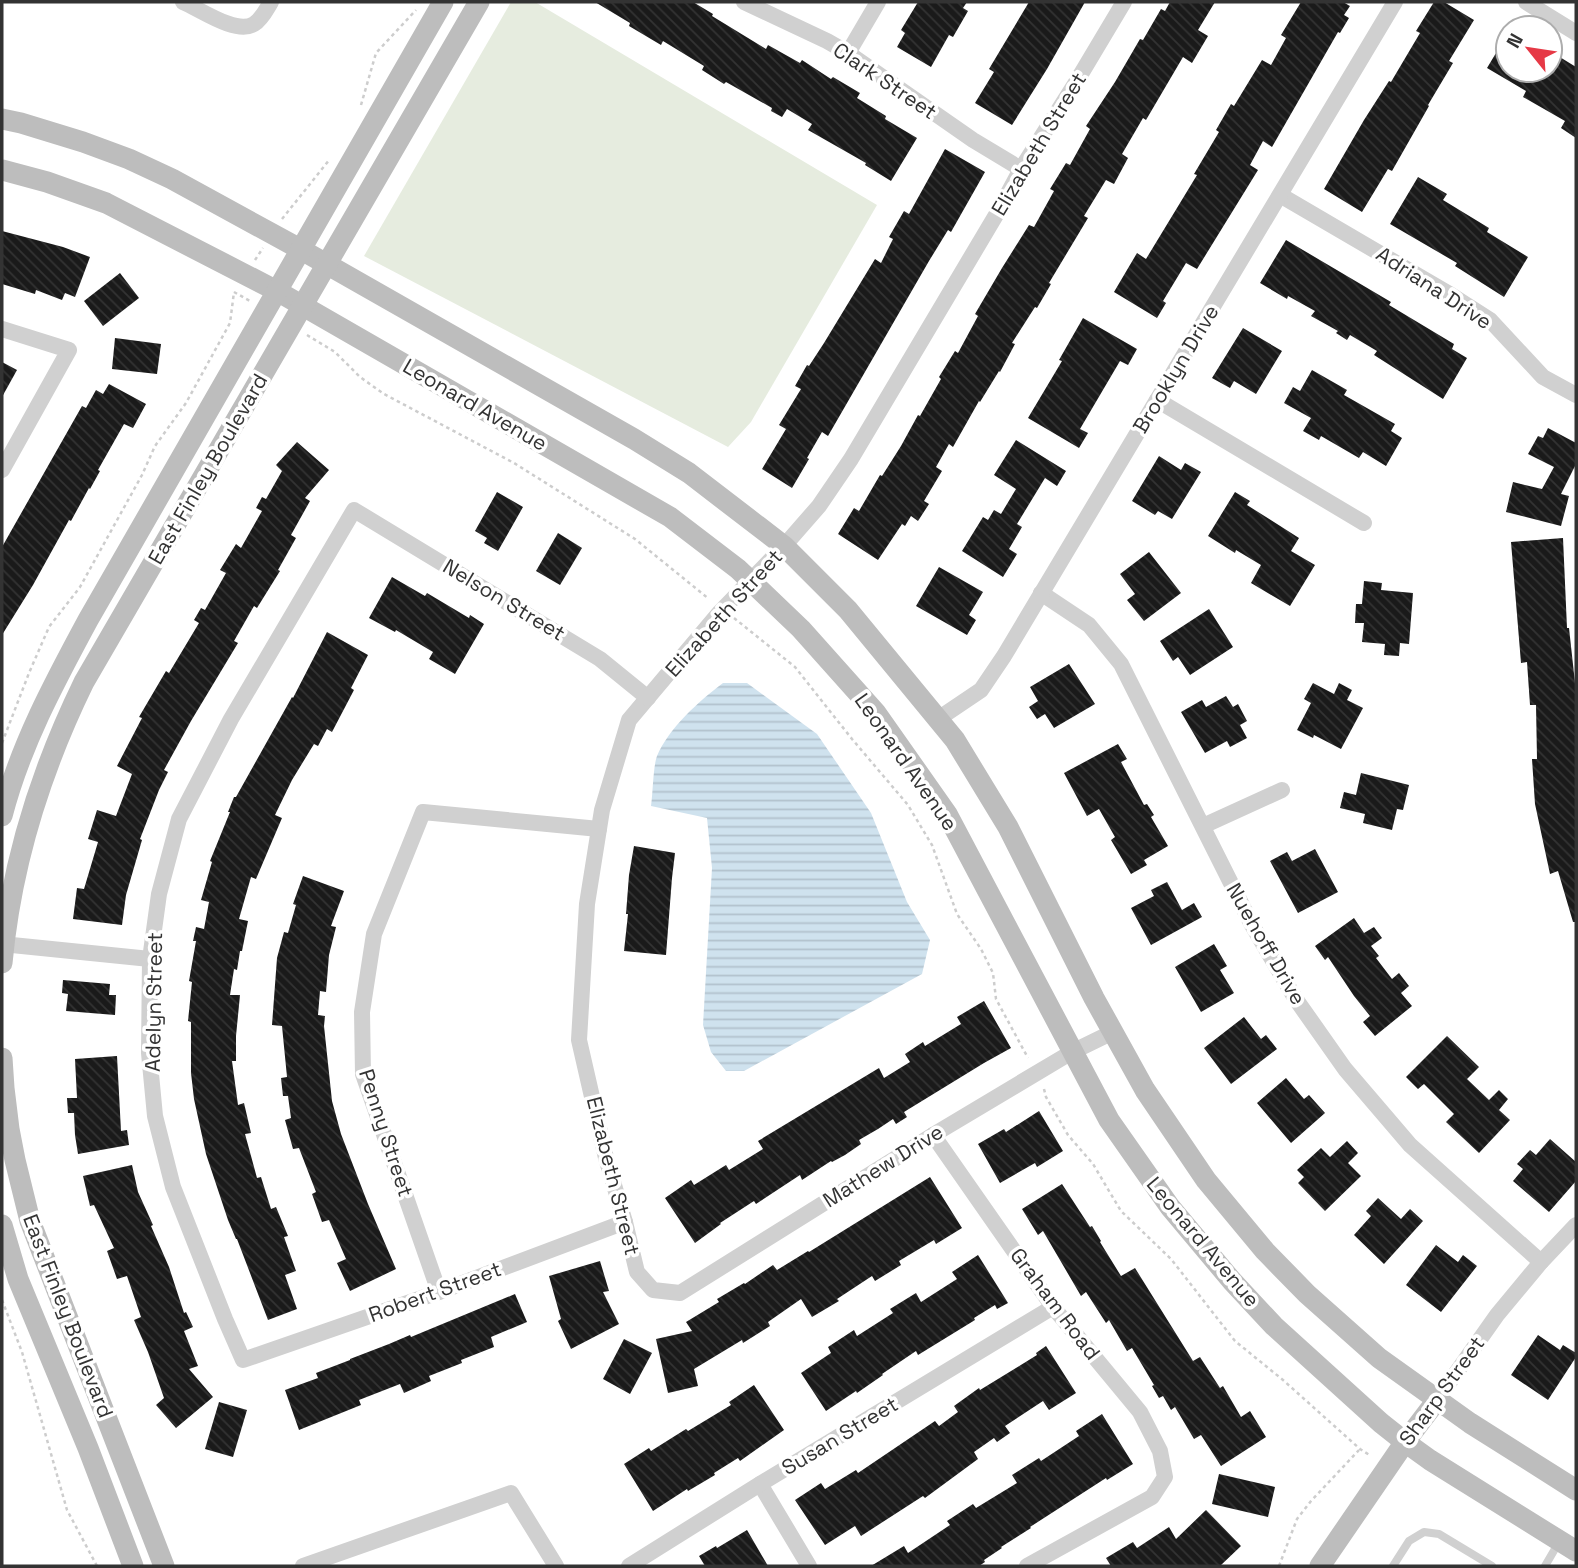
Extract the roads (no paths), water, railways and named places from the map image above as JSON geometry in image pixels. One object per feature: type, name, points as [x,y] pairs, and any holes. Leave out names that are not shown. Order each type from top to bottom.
[{"type":"street","points":[[183,2],[238,27],[248,27],[257,22],[271,2]]},
{"type":"street","name":"East Finley Boulevard","points":[[2,816],[8,790],[45,700],[88,620],[443,2]]},
{"type":"street","name":"East Finley Boulevard","points":[[2,950],[14,883],[34,805],[71,710],[100,654],[479,2]]},
{"type":"street","name":"Clark Street","points":[[744,2],[848,53],[954,128],[1021,169]]},
{"type":"street","points":[[848,53],[878,2]]},
{"type":"street","name":"Elizabeth Street","points":[[653,1290],[637,1272],[606,1158],[579,1040],[587,904],[602,810],[629,720],[723,610],[819,506],[851,459],[1021,169],[1124,2]]},
{"type":"street","name":"Brooklyn Drive","points":[[938,719],[981,690],[1004,656],[1395,2]]},
{"type":"street","points":[[1526,2],[1576,33]]},
{"type":"street","name":"Leonard Avenue","points":[[2,119],[83,142],[129,159],[172,179],[300,248],[634,439],[689,473],[784,546],[848,610],[955,740],[1008,827],[1094,999],[1144,1090],[1206,1180],[1265,1251],[1307,1294],[1379,1358],[1470,1423],[1576,1490]]},
{"type":"street","name":"Leonard Avenue","points":[[2,170],[47,182],[106,203],[276,291],[670,517],[738,569],[801,629],[876,713],[947,814],[1109,1120],[1170,1207],[1232,1281],[1274,1326],[1405,1442],[1568,1546]]},
{"type":"street","name":"Adriana Drive","points":[[1280,195],[1490,320],[1543,377],[1576,395]]},
{"type":"street","points":[[2,329],[69,350],[2,470]]},
{"type":"street","points":[[1157,400],[1364,523]]},
{"type":"street","name":"Nelson Street","points":[[354,510],[600,659],[648,698]]},
{"type":"street","name":"Adelyn Street","points":[[243,1360],[173,1187],[155,1116],[149,1052],[150,959],[159,894],[179,819],[231,719],[354,510]]},
{"type":"street","name":"Nuehoff Drive","points":[[1041,593],[1089,625],[1121,664],[1252,925],[1296,998],[1345,1069],[1410,1146],[1541,1262]]},
{"type":"street","points":[[1203,826],[1282,790]]},
{"type":"street","name":"Penny Street","points":[[439,1292],[363,1074],[362,1012],[374,934],[423,812],[599,830]]},
{"type":"street","points":[[2,950],[150,959]]},
{"type":"street","name":"Mathew Drive","points":[[653,1290],[680,1293],[933,1135],[1072,1052],[1113,1032]]},
{"type":"street","name":"East Finley Boulevard","points":[[2,1058],[9,1129],[30,1221],[164,1566]]},
{"type":"street","name":"Graham Road","points":[[933,1135],[1053,1307],[1140,1412],[1160,1451],[1165,1477],[1152,1497],[1027,1566]]},
{"type":"street","name":"Robert Street","points":[[243,1360],[439,1292],[625,1222]]},
{"type":"street","name":"East Finley Boulevard","points":[[2,1225],[18,1279],[88,1448],[133,1566]]},
{"type":"street","name":"Sharp Street","points":[[1320,1566],[1497,1315],[1576,1225]]},
{"type":"street","name":"Susan Street","points":[[629,1566],[1053,1307]]},
{"type":"street","points":[[760,1484],[809,1566]]},
{"type":"street","points":[[307,1566],[511,1493],[556,1566]]},
{"type":"lane","points":[[1394,1566],[1409,1541],[1424,1532],[1439,1534],[1492,1566]]},
{"type":"lane","points":[[1545,1566],[1568,1546]]},
{"type":"water","points":[[723,683],[747,683],[817,734],[871,813],[907,902],[930,940],[922,974],[744,1071],[726,1071],[711,1052],[703,1025],[712,868],[707,818],[651,806],[656,761],[662,746],[686,716]]}]
